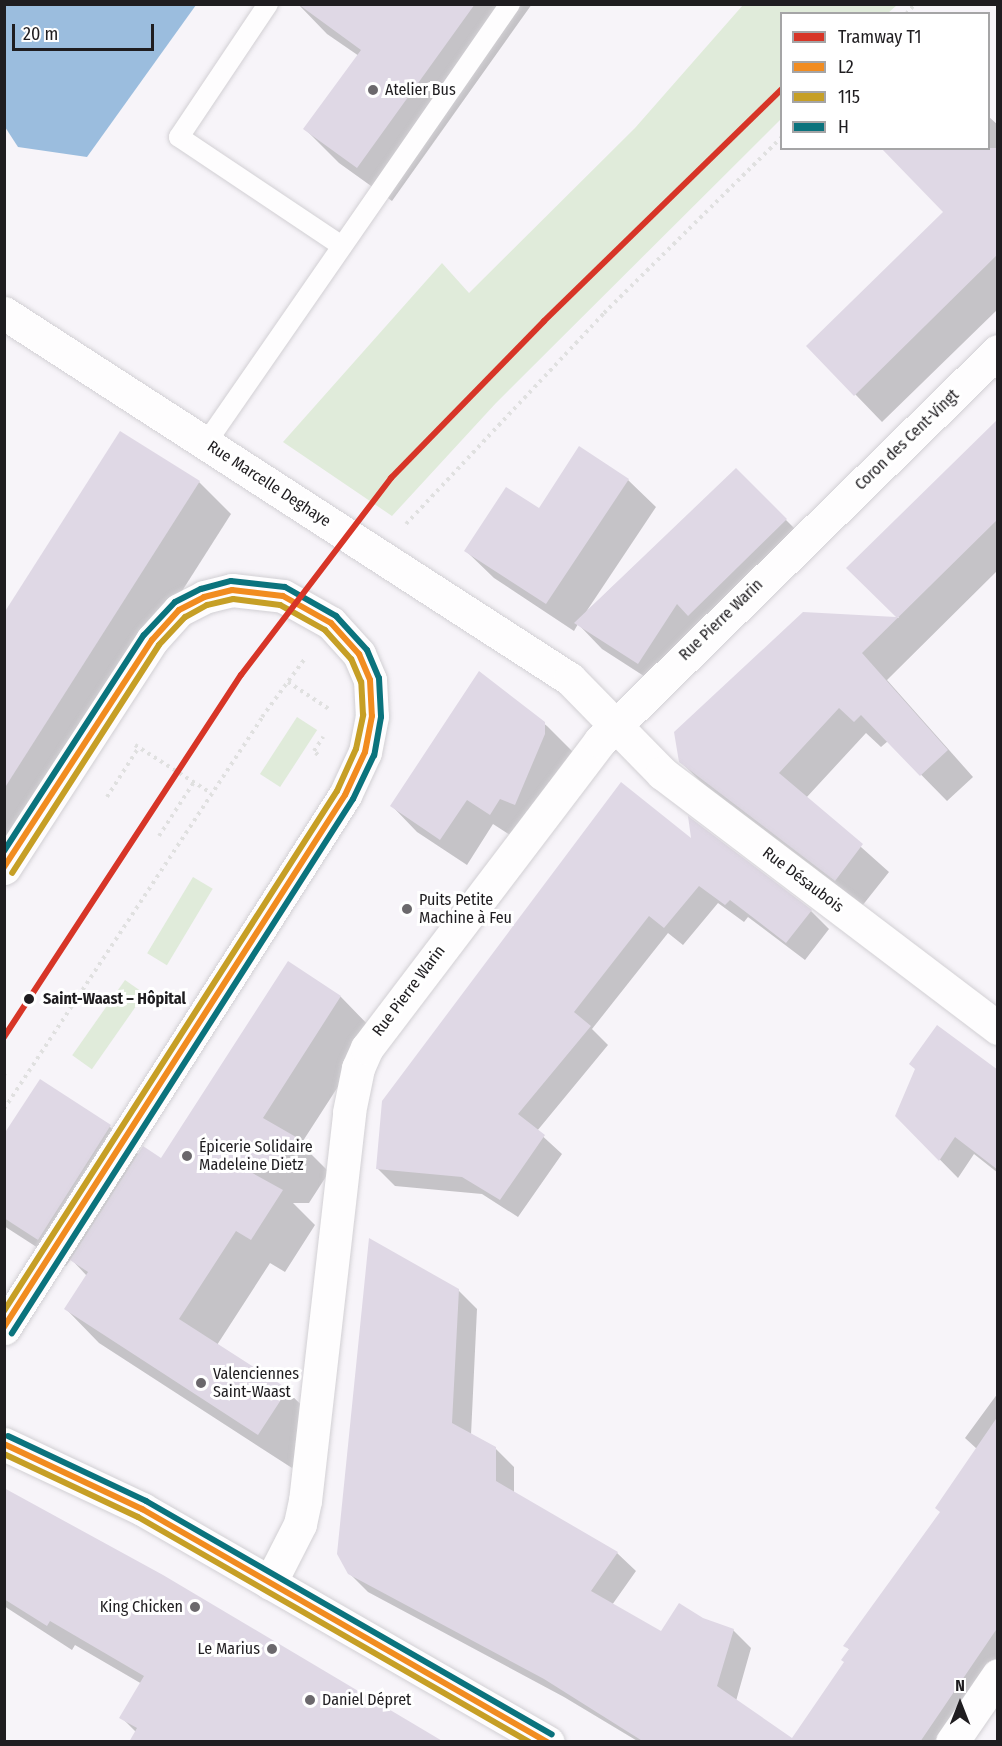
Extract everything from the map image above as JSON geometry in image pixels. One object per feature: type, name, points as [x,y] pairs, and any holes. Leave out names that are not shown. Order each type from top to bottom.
[{"type":"street","name":"Rue Marcelle Deghaye","points":[[4,313],[570,679],[614,725]]},
{"type":"street","name":"Coron des Cent-Vingt","points":[[816,528],[998,351]]},
{"type":"street","name":"Rue Pierre Warin","points":[[270,1583],[297,1533],[305,1501],[349,1112],[358,1068],[378,1032],[586,757],[614,725],[816,528]]},
{"type":"street","points":[[4,868],[160,628],[179,609],[204,597],[232,591],[283,596],[331,623],[359,654],[370,680],[372,716],[365,752],[354,778],[196,1033],[4,1328]]},
{"type":"street","name":"Rue Désaubois","points":[[614,725],[662,773],[998,1028]]},
{"type":"street","points":[[4,1444],[142,1509],[548,1742]]},
{"type":"street","points":[[952,1742],[998,1675]]},
{"type":"lane","points":[[268,4],[179,137],[342,246]]},
{"type":"lane","points":[[206,443],[510,4]]},
{"type":"path","points":[[381,556],[433,491],[604,313],[780,139]]},
{"type":"path","points":[[4,1109],[211,793],[331,623]]},
{"type":"path","points":[[288,682],[338,715]]},
{"type":"path","points":[[99,722],[211,793]]},
{"type":"path","points":[[326,733],[314,751],[354,778]]},
{"type":"path","points":[[107,797],[139,747]]},
{"type":"path","points":[[159,836],[194,782]]},
{"type":"green space","points":[[743,5],[897,5],[889,12],[780,12],[780,120],[496,403],[392,516],[283,442],[442,263],[469,293],[635,128]]},
{"type":"green space","points":[[297,717],[317,730],[280,787],[260,774]]},
{"type":"green space","points":[[193,877],[213,889],[167,965],[147,953]]},
{"type":"green space","points":[[125,980],[145,994],[92,1069],[72,1055]]},
{"type":"water","points":[[4,5],[196,5],[87,157],[18,147],[5,127]]},
{"type":"building","name":"Atelier Bus","points":[[298,4],[475,4],[357,168],[303,129],[361,50]]},
{"type":"building","points":[[990,148],[998,148],[998,254],[854,396],[806,346],[943,212],[883,150],[990,150]]},
{"type":"building","points":[[998,419],[998,519],[862,653],[948,750],[920,776],[861,715],[854,722],[839,708],[779,773],[863,844],[835,881],[679,762],[674,732],[803,612],[896,617],[846,568]]},
{"type":"building","points":[[120,431],[200,481],[4,789],[4,613]]},
{"type":"building","points":[[579,446],[629,479],[546,604],[464,551],[506,487],[539,508]]},
{"type":"building","points":[[736,468],[787,519],[688,616],[677,604],[638,664],[574,623]]},
{"type":"building","points":[[479,671],[545,722],[545,734],[515,805],[500,799],[490,815],[467,800],[440,840],[390,806]]},
{"type":"building","points":[[621,782],[691,838],[688,816],[812,910],[786,943],[730,900],[725,905],[699,886],[664,928],[649,916],[574,1012],[591,1026],[518,1114],[545,1135],[500,1200],[462,1177],[376,1169],[382,1101]]},
{"type":"building","points":[[288,961],[341,996],[263,1118],[296,1137],[276,1170],[247,1170],[283,1190],[251,1240],[236,1231],[179,1319],[288,1389],[258,1435],[64,1309],[88,1272],[70,1260],[143,1146],[161,1158]]},
{"type":"building","points":[[937,1025],[998,1070],[998,1170],[955,1137],[939,1161],[895,1116],[915,1069],[909,1064]]},
{"type":"building","points":[[40,1079],[111,1125],[38,1240],[4,1218],[4,1134]]},
{"type":"building","points":[[369,1238],[459,1289],[452,1423],[496,1447],[496,1481],[618,1552],[591,1591],[661,1631],[679,1603],[703,1618],[734,1629],[717,1686],[792,1738],[844,1662],[841,1660],[849,1649],[843,1646],[940,1512],[935,1508],[998,1416],[998,1627],[920,1742],[644,1742],[544,1679],[348,1574],[337,1554]]},
{"type":"building","points":[[4,1488],[163,1575],[444,1742],[129,1742],[137,1728],[119,1718],[144,1676],[50,1621],[47,1626],[4,1599]]},
{"type":"tram line","name":"T1","points":[[4,1037],[241,675],[391,478],[544,321],[780,91]]},
{"type":"transit line","name":"H","points":[[4,851],[144,635],[175,602],[201,589],[231,581],[285,587],[336,616],[367,650],[379,678],[381,717],[374,755],[353,799],[12,1333]]},
{"type":"transit line","name":"L2","points":[[4,867],[152,640],[179,610],[204,597],[232,590],[283,596],[331,623],[359,654],[370,680],[372,716],[365,752],[345,795],[4,1327]]},
{"type":"transit line","name":"115","points":[[4,1311],[337,791],[356,749],[363,715],[361,682],[351,659],[325,630],[280,605],[233,599],[207,605],[185,617],[159,645],[12,873]]},
{"type":"transit line","name":"H","points":[[8,1436],[146,1501],[552,1734]]},
{"type":"transit line","name":"L2","points":[[4,1444],[142,1509],[547,1742]]},
{"type":"transit line","name":"115","points":[[4,1454],[138,1517],[529,1742]]},
{"type":"place","name":"Atelier Bus","points":[[373,90]]},
{"type":"place","name":"Puits Petite Machine à Feu","points":[[407,909]]},
{"type":"place","name":"Saint-Waast – Hôpital","points":[[29,999]]},
{"type":"place","name":"Épicerie Solidaire Madeleine Dietz","points":[[187,1156]]},
{"type":"place","name":"Valenciennes Saint-Waast","points":[[201,1383]]},
{"type":"place","name":"King Chicken","points":[[195,1607]]},
{"type":"place","name":"Le Marius","points":[[272,1649]]},
{"type":"place","name":"Daniel Dépret","points":[[310,1700]]}]
